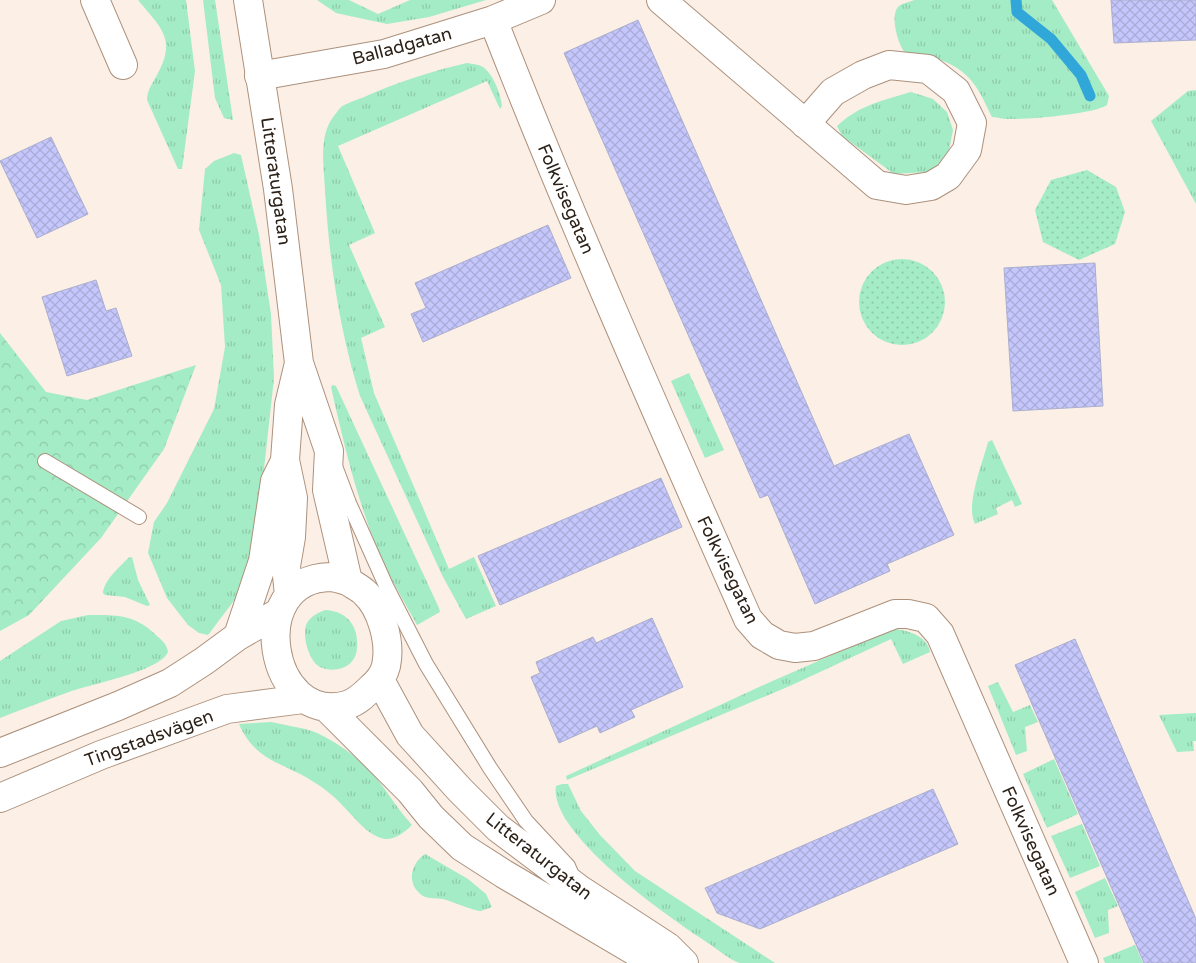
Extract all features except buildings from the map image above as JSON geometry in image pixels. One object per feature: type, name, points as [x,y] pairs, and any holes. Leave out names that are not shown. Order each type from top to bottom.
[{"type":"street","points":[[95,0],[123,65]]},
{"type":"street","name":"Litteraturgatan","points":[[248,0],[278,189],[299,363],[329,451],[327,490],[348,581]]},
{"type":"street","name":"Balladgatan","points":[[259,76],[384,54],[493,20],[541,0]]},
{"type":"street","points":[[661,0],[877,185],[906,190],[931,186],[948,176],[967,150],[972,123],[956,91],[928,69],[889,65],[863,75],[833,92],[806,124]]},
{"type":"street","name":"Folkvisegatan","points":[[493,20],[556,177],[670,443],[748,618],[762,635],[779,645],[795,648],[814,646],[895,614],[908,614],[926,618],[940,634],[1084,963]]},
{"type":"street","name":"Litteraturgatan","points":[[299,363],[289,405],[286,460],[293,498],[291,537],[286,566],[284,604],[275,628],[274,641],[282,670],[291,685],[314,703],[410,791],[431,817],[462,847],[504,874],[655,963]]},
{"type":"street","name":"Litteraturgatan","points":[[238,636],[263,561],[275,481],[286,460]]},
{"type":"street","points":[[0,754],[170,683],[284,604],[302,585],[318,579],[331,577],[348,581],[365,592],[377,611],[387,639],[386,667],[380,680],[358,700],[348,704],[314,703]]},
{"type":"street","name":"Litteraturgatan","points":[[380,680],[410,735],[498,828],[579,889],[668,948],[684,963]]},
{"type":"street","name":"Tingstadsvägen","points":[[0,798],[101,755],[227,710],[314,703]]},
{"type":"lane","points":[[329,451],[349,503],[387,588],[426,664],[490,768],[526,821],[568,866],[579,889]]},
{"type":"lane","points":[[45,461],[139,517]]},
{"type":"green space","points":[[138,0],[186,0],[195,71],[182,169],[178,169],[147,100],[166,52],[164,34]]},
{"type":"green space","points":[[203,0],[215,0],[233,120],[224,118],[215,98]]},
{"type":"green space","points":[[317,0],[349,0],[378,14],[410,0],[486,0],[429,17],[387,24],[336,13]]},
{"type":"green space","points":[[914,0],[1052,0],[1109,96],[1107,105],[1089,111],[1059,116],[1016,119],[992,117],[974,84],[958,69],[939,60],[905,53],[897,37],[896,10],[902,4]]},
{"type":"green space","points":[[467,63],[481,66],[490,74],[500,96],[502,106],[500,109],[487,81],[338,146],[375,233],[349,245],[385,327],[361,338],[374,393],[449,569],[474,557],[496,606],[466,619],[442,575],[360,396],[346,345],[336,294],[329,242],[323,158],[324,141],[328,126],[341,107],[400,82]]},
{"type":"green space","points":[[1196,90],[1196,204],[1151,121],[1188,91]]},
{"type":"green space","points":[[911,92],[933,99],[947,112],[953,130],[949,150],[937,166],[928,172],[894,174],[842,136],[837,126],[853,113],[881,101]]},
{"type":"green space","points":[[234,153],[241,155],[259,235],[271,314],[274,378],[257,533],[239,594],[208,635],[199,633],[188,625],[167,598],[148,553],[154,522],[167,503],[214,409],[225,347],[221,285],[199,230],[205,169],[214,161]]},
{"type":"green space","points":[[1087,170],[1116,187],[1125,212],[1115,244],[1079,260],[1043,242],[1035,210],[1051,180]]},
{"type":"green space","points":[[902,259],[919,262],[933,271],[942,285],[945,302],[942,319],[933,333],[919,342],[902,345],[885,342],[871,333],[862,319],[859,302],[862,285],[871,271],[885,262]]},
{"type":"green space","points":[[0,333],[46,392],[87,400],[196,365],[164,449],[101,538],[29,615],[0,631]]},
{"type":"green space","points":[[689,373],[724,450],[705,458],[671,381]]},
{"type":"green space","points":[[333,385],[336,386],[439,608],[440,612],[417,625],[385,566],[369,527],[345,448],[331,387]]},
{"type":"green space","points":[[992,440],[1022,504],[1015,507],[1012,500],[996,508],[998,514],[975,524],[972,516],[973,495],[988,442]]},
{"type":"green space","points":[[132,557],[138,580],[150,605],[147,606],[125,597],[105,595],[103,593],[106,583],[113,574],[128,558]]},
{"type":"green space","points":[[325,610],[340,613],[350,621],[356,633],[356,655],[349,664],[338,669],[332,670],[320,667],[312,660],[307,647],[305,628],[307,623]]},
{"type":"green space","points":[[88,615],[125,617],[141,623],[166,645],[168,652],[152,666],[69,692],[0,718],[0,661],[61,621]]},
{"type":"green space","points":[[896,629],[918,636],[926,642],[930,652],[903,664],[891,639],[792,685],[567,780],[566,776],[768,683]]},
{"type":"green space","points":[[998,682],[1013,712],[1030,705],[1038,722],[1025,727],[1027,751],[1016,755],[988,686]]},
{"type":"green space","points":[[1196,713],[1196,741],[1193,741],[1194,751],[1177,752],[1159,715]]},
{"type":"green space","points":[[271,722],[312,731],[347,751],[371,772],[412,825],[403,833],[392,838],[385,839],[373,834],[362,826],[324,789],[272,760],[254,747],[239,724]]},
{"type":"green space","points":[[1054,759],[1078,814],[1047,828],[1023,774]]},
{"type":"green space","points":[[568,784],[581,811],[600,835],[635,871],[775,963],[740,963],[732,960],[668,915],[615,874],[571,827],[559,806],[556,786]]},
{"type":"green space","points":[[1082,824],[1100,866],[1070,878],[1051,836]]},
{"type":"green space","points":[[425,854],[468,879],[486,894],[492,907],[478,911],[443,899],[423,896],[414,886],[412,875],[416,863]]},
{"type":"green space","points":[[1105,878],[1118,906],[1108,910],[1109,933],[1095,938],[1075,892]]},
{"type":"green space","points":[[1135,945],[1143,963],[1105,963],[1103,958]]},
{"type":"waterway","points":[[1016,0],[1017,12],[1051,39],[1081,75],[1090,96]]}]
